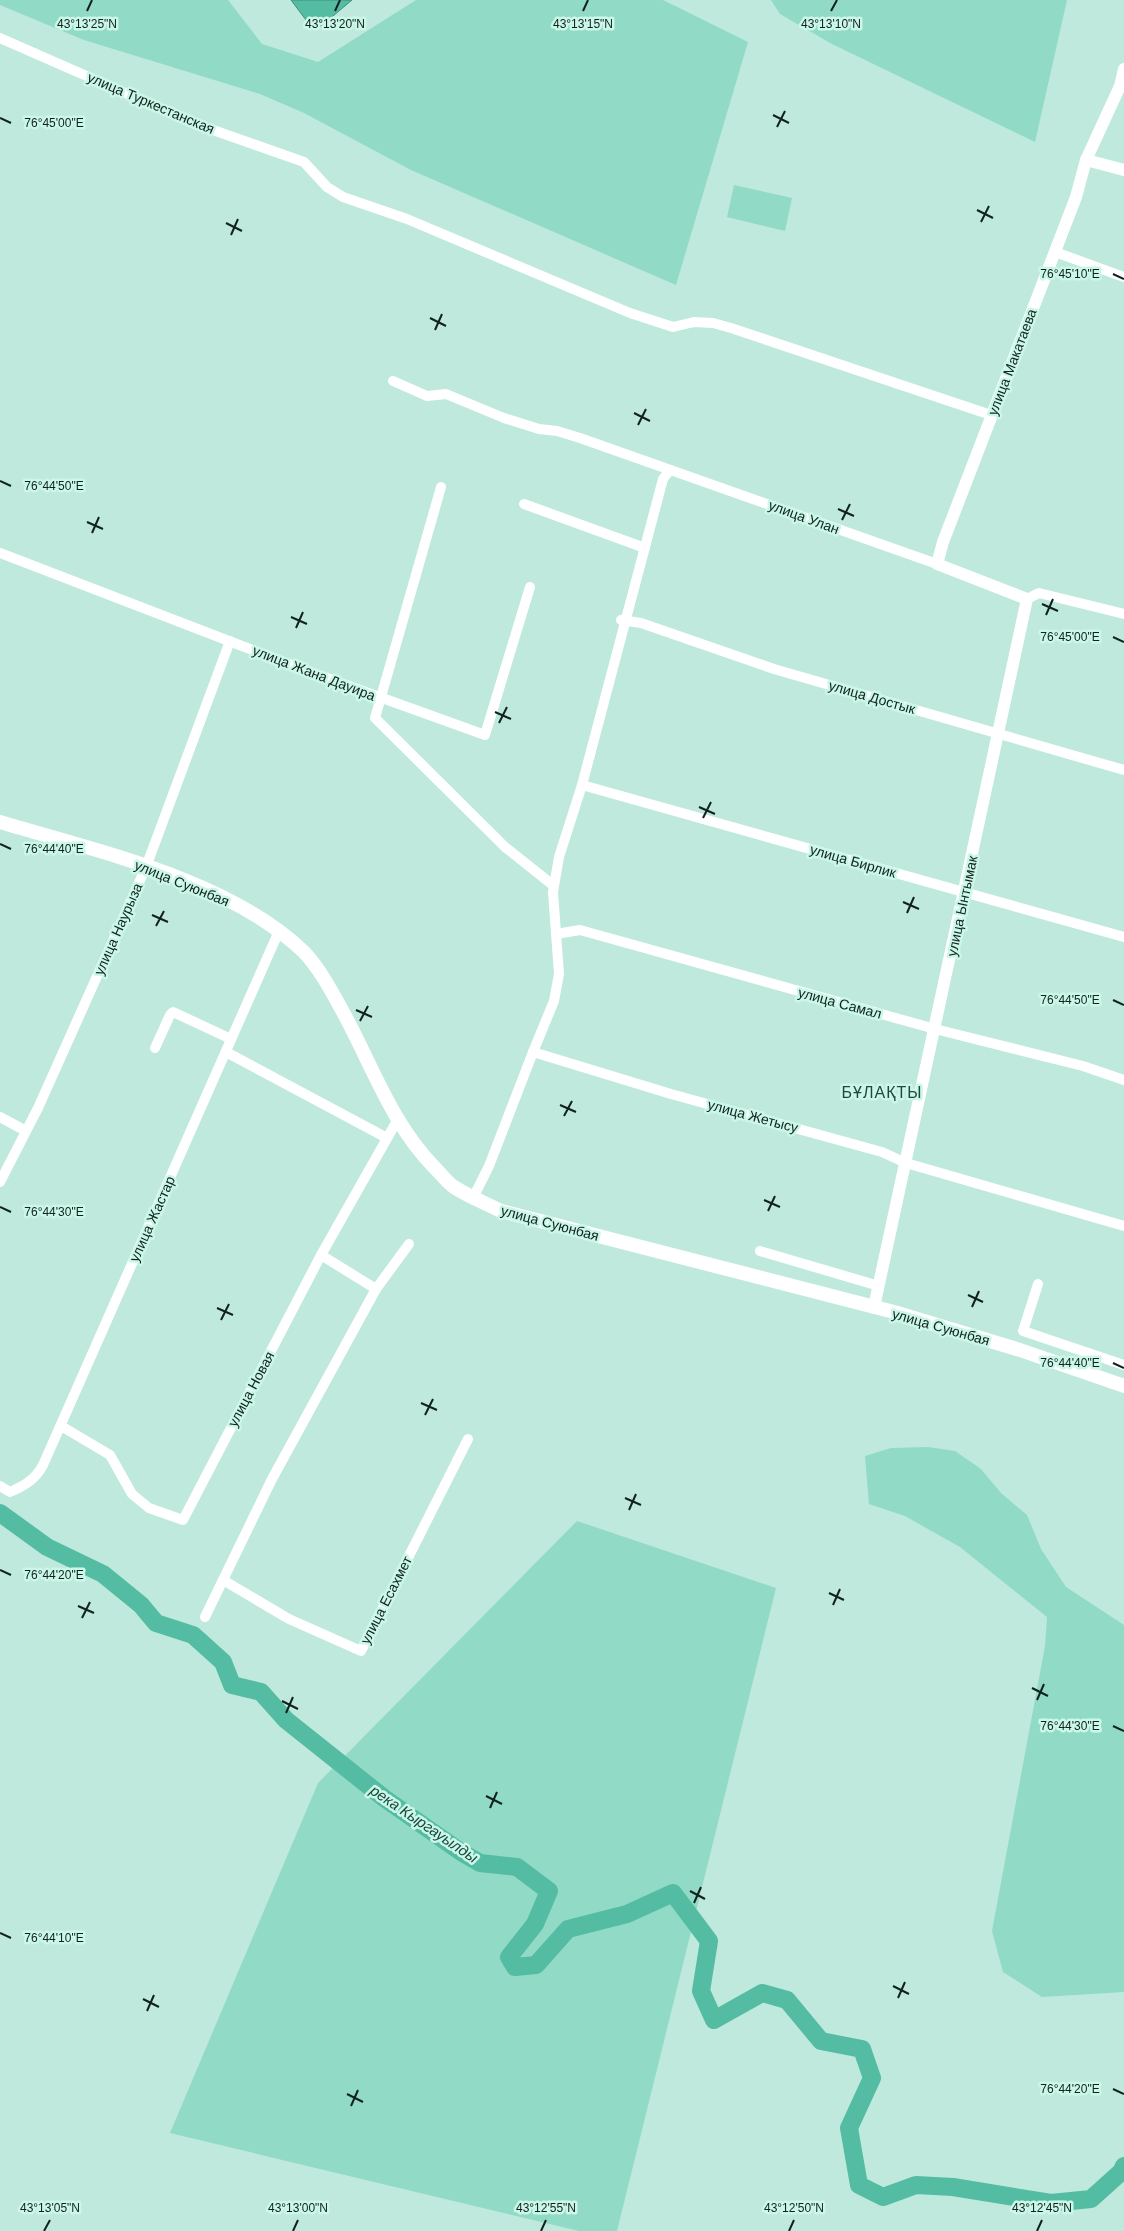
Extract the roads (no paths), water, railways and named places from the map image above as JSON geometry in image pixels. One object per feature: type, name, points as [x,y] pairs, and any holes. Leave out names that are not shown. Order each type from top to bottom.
[{"type":"main road","name":"улица Суюнбая","points":[[0,822],[146,867],[220,896],[279,932],[305,953],[326,982],[416,1150],[452,1186],[473,1198],[501,1211],[874,1307],[1020,1350],[1124,1386]]},
{"type":"street","name":"улица Туркестанская","points":[[0,38],[196,124],[304,162],[327,187],[343,197],[406,219],[630,314],[673,327],[694,322],[713,323],[731,328],[991,415]]},
{"type":"street","name":"улица Макатаева","points":[[937,564],[943,542],[991,415],[1076,197],[1086,160],[1120,86],[1124,69]]},
{"type":"street","points":[[1086,160],[1124,170]]},
{"type":"street","points":[[1055,252],[1124,277]]},
{"type":"street","name":"улица Улан","points":[[393,381],[427,396],[446,394],[504,418],[539,429],[557,431],[580,438],[922,561],[937,564]]},
{"type":"street","points":[[473,1198],[489,1166],[554,1001],[558,974],[554,886],[559,857],[582,784],[624,620],[663,479],[670,470]]},
{"type":"street","points":[[441,487],[375,718],[505,847],[554,886]]},
{"type":"street","points":[[524,504],[645,548]]},
{"type":"street","name":"улица Жана Дауира","points":[[0,553],[230,641],[485,735],[530,587]]},
{"type":"street","points":[[937,564],[1027,599],[1040,593],[1124,614]]},
{"type":"street","name":"улица Ынтымак","points":[[874,1307],[1027,599]]},
{"type":"street","name":"улица Достык","points":[[624,620],[641,623],[774,669],[1124,770]]},
{"type":"street","name":"улица Наурыза","points":[[0,1182],[26,1131],[146,867],[230,641]]},
{"type":"street","name":"улица Бирлик","points":[[582,784],[1124,938]]},
{"type":"street","name":"улица Самал","points":[[556,934],[580,930],[935,1029],[1083,1066],[1124,1080]]},
{"type":"street","name":"улица Жастар","points":[[0,1486],[10,1492],[28,1483],[40,1472],[279,932]]},
{"type":"street","points":[[155,1048],[173,1012],[231,1039]]},
{"type":"street","points":[[226,1052],[387,1138]]},
{"type":"street","name":"улица Жетысу","points":[[533,1052],[671,1094],[882,1152],[906,1162],[1124,1226]]},
{"type":"street","points":[[0,1117],[26,1131]]},
{"type":"street","name":"улица Новая","points":[[61,1426],[110,1456],[132,1494],[148,1508],[183,1520],[321,1255],[398,1119]]},
{"type":"street","points":[[205,1617],[272,1479],[376,1289],[408,1244]]},
{"type":"street","points":[[760,1251],[879,1286]]},
{"type":"street","points":[[321,1255],[376,1289]]},
{"type":"street","points":[[1038,1284],[1023,1332],[1124,1366]]},
{"type":"street","name":"улица Есахмет","points":[[223,1580],[289,1619],[361,1651],[468,1438]]},
{"type":"waterway","name":"река Кыргауылды","points":[[0,1513],[47,1547],[103,1574],[141,1605],[156,1623],[193,1635],[223,1662],[232,1685],[261,1692],[286,1720],[384,1798],[461,1852],[480,1863],[517,1867],[549,1891],[535,1924],[509,1957],[515,1967],[536,1965],[568,1929],[627,1914],[673,1893],[709,1941],[701,1991],[714,2020],[762,1993],[787,2000],[821,2041],[862,2049],[872,2078],[849,2128],[859,2185],[883,2197],[916,2185],[953,2187],[1051,2203],[1091,2199],[1121,2172],[1124,2166]]},
{"type":"district","name":"БҰЛАҚТЫ","points":[[882,1092]]}]
